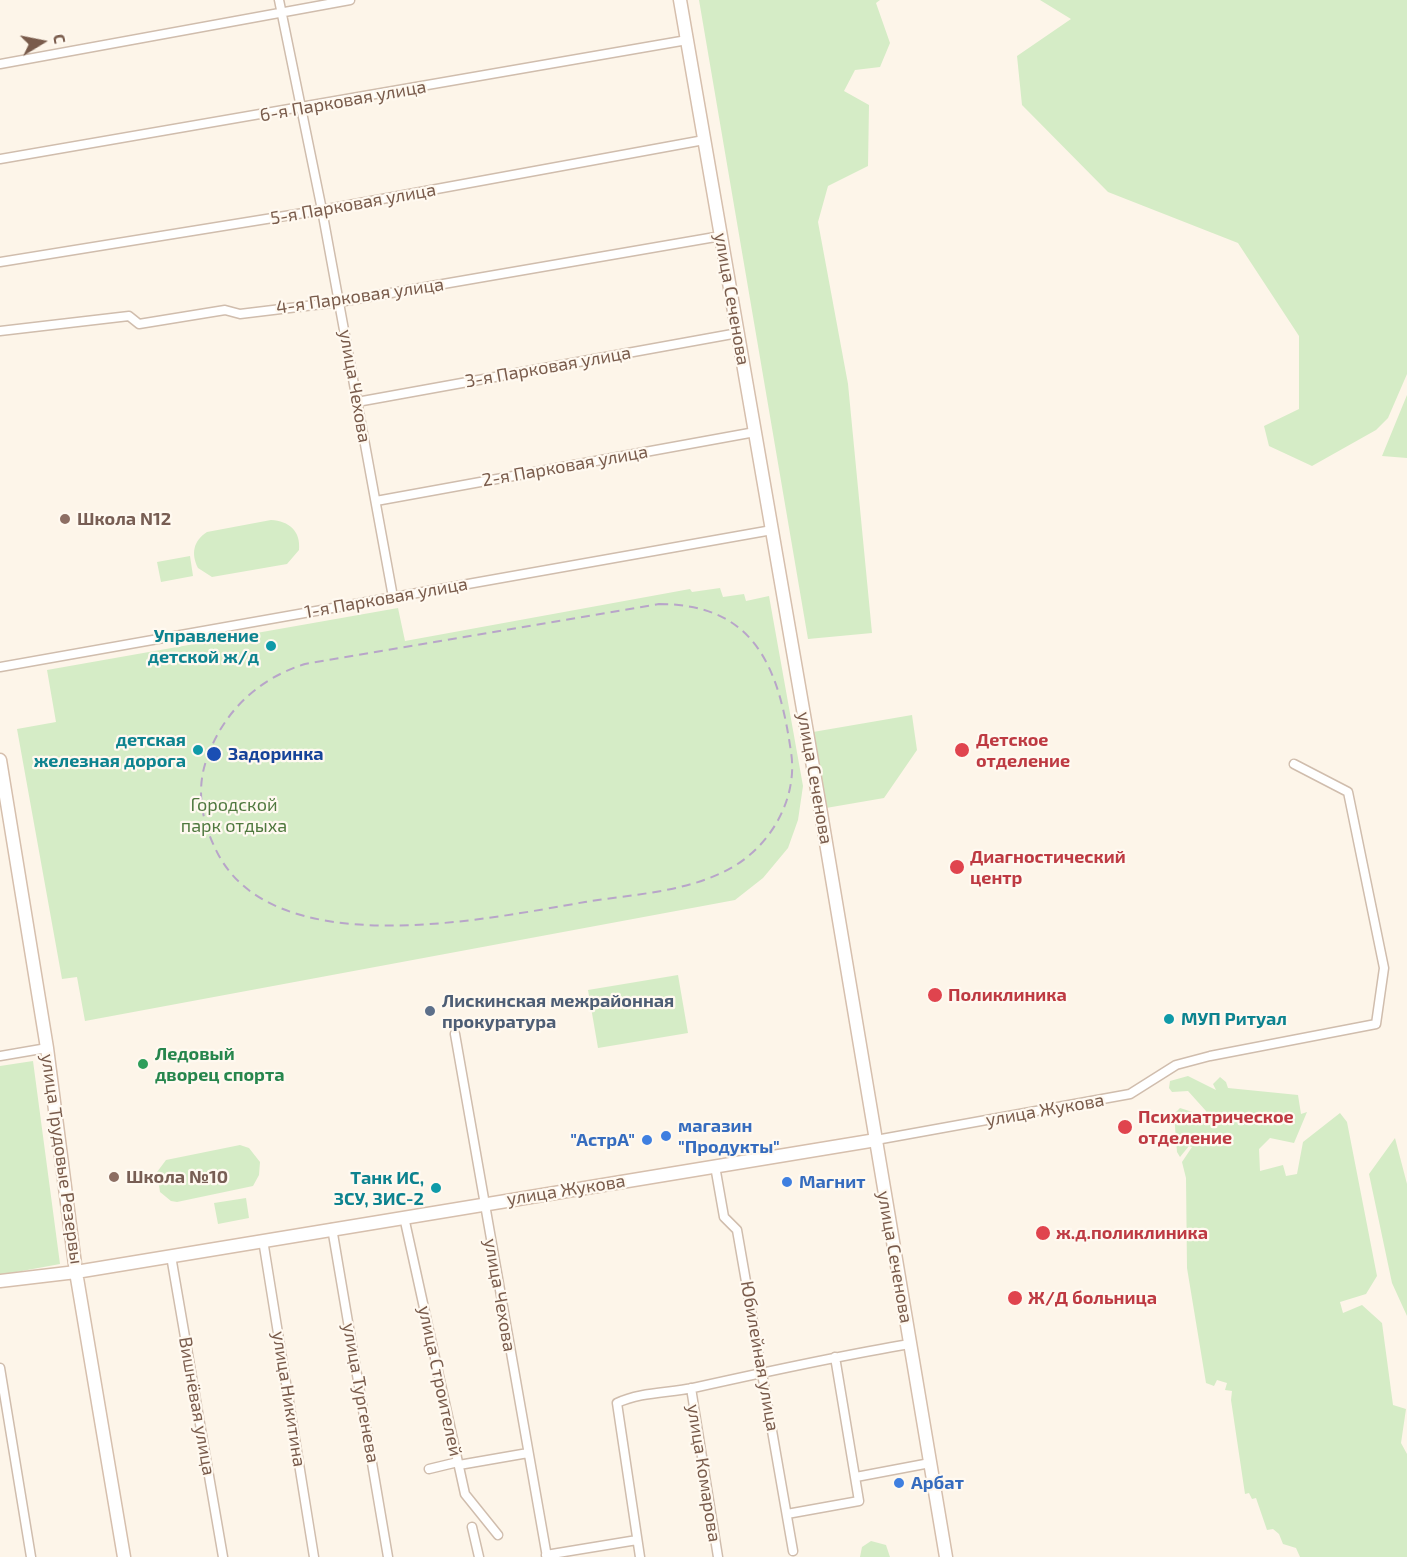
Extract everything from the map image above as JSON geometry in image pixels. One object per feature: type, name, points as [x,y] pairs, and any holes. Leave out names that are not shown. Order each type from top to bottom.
[{"type":"main road","name":"улица Сеченова","points":[[680,0],[946,1557]]},
{"type":"main road","name":"улица Трудовые Резервы","points":[[0,760],[47,1048],[76,1272],[124,1557]]},
{"type":"main road","name":"улица Жукова","points":[[0,1281],[76,1272],[404,1216],[876,1140]]},
{"type":"street","name":"улица Чехова","points":[[279,0],[322,210],[393,597]]},
{"type":"street","points":[[0,64],[350,0]]},
{"type":"street","name":"6-я Парковая улица","points":[[0,159],[300,109],[687,40]]},
{"type":"street","name":"5-я Парковая улица","points":[[0,262],[322,210],[704,140]]},
{"type":"street","name":"4-я Парковая улица","points":[[0,331],[129,316],[139,324],[225,310],[240,314],[339,302],[721,236]]},
{"type":"street","name":"3-я Парковая улица","points":[[357,402],[738,333]]},
{"type":"street","name":"2-я Парковая улица","points":[[376,501],[755,432]]},
{"type":"street","name":"1-я Парковая улица","points":[[0,668],[772,530]]},
{"type":"street","name":"улица Жукова","points":[[876,1140],[1130,1095],[1176,1065],[1210,1056],[1376,1023],[1384,968],[1348,792],[1294,764]]},
{"type":"street","name":"улица Чехова","points":[[455,1034],[547,1556]]},
{"type":"street","points":[[0,1056],[47,1048]]},
{"type":"street","name":"Юбилейная улица","points":[[716,1166],[724,1217],[737,1230],[793,1551]]},
{"type":"street","name":"улица Строителей","points":[[404,1216],[465,1494],[477,1510],[489,1520],[498,1535]]},
{"type":"street","name":"улица Тургенева","points":[[332,1228],[388,1557]]},
{"type":"street","name":"улица Никитина","points":[[263,1240],[314,1557]]},
{"type":"street","name":"Вишнёвая улица","points":[[171,1256],[223,1557]]},
{"type":"street","points":[[640,1557],[617,1403],[627,1398],[691,1388],[763,1370],[910,1344]]},
{"type":"street","points":[[787,1514],[859,1501],[835,1357]]},
{"type":"street","points":[[0,1368],[30,1557]]},
{"type":"street","name":"улица Комарова","points":[[691,1388],[718,1557]]},
{"type":"street","points":[[429,1469],[528,1453]]},
{"type":"street","points":[[856,1477],[930,1463]]},
{"type":"street","points":[[472,1527],[479,1557]]},
{"type":"street","points":[[547,1556],[637,1540]]},
{"type":"green space","points":[[699,0],[880,0],[876,3],[890,43],[880,67],[855,70],[844,91],[869,105],[868,166],[828,186],[818,222],[848,384],[872,633],[808,639]]},
{"type":"green space","points":[[1040,0],[1407,0],[1407,374],[1388,418],[1376,430],[1312,466],[1269,446],[1264,426],[1299,409],[1299,336],[1238,243],[1108,192],[1022,105],[1017,56],[1071,19]]},
{"type":"green space","points":[[1407,395],[1407,458],[1382,456]]},
{"type":"green space","points":[[271,520],[288,525],[298,537],[299,550],[287,564],[212,577],[198,568],[194,558],[196,544],[207,532]]},
{"type":"green space","points":[[190,556],[193,576],[161,582],[157,562]]},
{"type":"green space","name":"Городской парк отдыха","points":[[720,588],[723,597],[744,594],[746,601],[769,596],[803,786],[798,820],[788,848],[763,878],[735,900],[85,1021],[77,977],[62,979],[17,729],[56,722],[47,670],[398,608],[405,641],[690,589],[692,592]]},
{"type":"green space","points":[[912,715],[917,750],[884,798],[826,808],[813,732]]},
{"type":"green space","points":[[678,975],[688,1033],[598,1048],[588,990]]},
{"type":"green space","points":[[33,1061],[60,1264],[0,1275],[0,1066]]},
{"type":"green space","points":[[1188,1076],[1216,1090],[1213,1084],[1220,1077],[1226,1082],[1228,1088],[1298,1095],[1301,1114],[1307,1112],[1294,1143],[1270,1138],[1259,1149],[1260,1171],[1283,1165],[1286,1176],[1297,1174],[1303,1142],[1340,1113],[1347,1122],[1377,1276],[1366,1294],[1340,1302],[1343,1313],[1362,1305],[1382,1323],[1393,1405],[1406,1409],[1401,1443],[1407,1454],[1407,1557],[1300,1557],[1296,1548],[1283,1544],[1279,1534],[1273,1529],[1267,1530],[1256,1498],[1252,1499],[1249,1493],[1245,1494],[1231,1400],[1232,1391],[1225,1390],[1227,1383],[1217,1380],[1214,1386],[1206,1383],[1187,1268],[1186,1178],[1182,1162],[1192,1147],[1189,1146],[1180,1157],[1177,1152],[1174,1114],[1180,1108],[1205,1116],[1206,1111],[1188,1091],[1172,1092],[1169,1088],[1170,1081]]},
{"type":"green space","points":[[1395,1138],[1407,1184],[1407,1316],[1392,1283],[1369,1174]]},
{"type":"green space","points":[[240,1145],[249,1148],[260,1162],[259,1175],[253,1186],[177,1202],[171,1201],[160,1192],[157,1172],[166,1160]]},
{"type":"green space","points":[[246,1198],[249,1218],[218,1224],[214,1203]]},
{"type":"green space","points":[[871,1541],[886,1545],[890,1557],[860,1557],[862,1547]]},
{"type":"railway","points":[[659,604],[692,607],[719,615],[740,629],[757,647],[770,669],[779,694],[791,752],[791,785],[772,831],[761,844],[736,865],[701,881],[663,891],[493,917],[384,926],[331,921],[283,909],[244,886],[216,850],[207,828],[202,806],[201,784],[206,761],[221,728],[232,713],[244,700],[272,679],[305,664],[659,604]]},
{"type":"place","name":"Школа N12","points":[[65,519]]},
{"type":"place","name":"Управление детской ж/д","points":[[271,646]]},
{"type":"place","name":"детская железная дорога","points":[[198,750]]},
{"type":"place","name":"Детское отделение","points":[[962,750]]},
{"type":"place","name":"Задоринка","points":[[214,754]]},
{"type":"place","name":"Диагностический центр","points":[[957,867]]},
{"type":"place","name":"Поликлиника","points":[[935,995]]},
{"type":"place","name":"Лискинская межрайонная прокуратура","points":[[430,1011]]},
{"type":"place","name":"МУП Ритуал","points":[[1169,1019]]},
{"type":"place","name":"Ледовый дворец спорта","points":[[143,1064]]},
{"type":"place","name":"Психиатрическое отделение","points":[[1125,1127]]},
{"type":"place","name":"магазин \"Продукты\"","points":[[666,1136]]},
{"type":"place","name":"\"АстрА\"","points":[[647,1140]]},
{"type":"place","name":"Школа №10","points":[[114,1177]]},
{"type":"place","name":"Магнит","points":[[787,1182]]},
{"type":"place","name":"Танк ИС, ЗСУ, ЗИС-2","points":[[436,1188]]},
{"type":"place","name":"ж.д.поликлиника","points":[[1043,1233]]},
{"type":"place","name":"Ж/Д больница","points":[[1015,1298]]},
{"type":"place","name":"Арбат","points":[[899,1483]]}]
